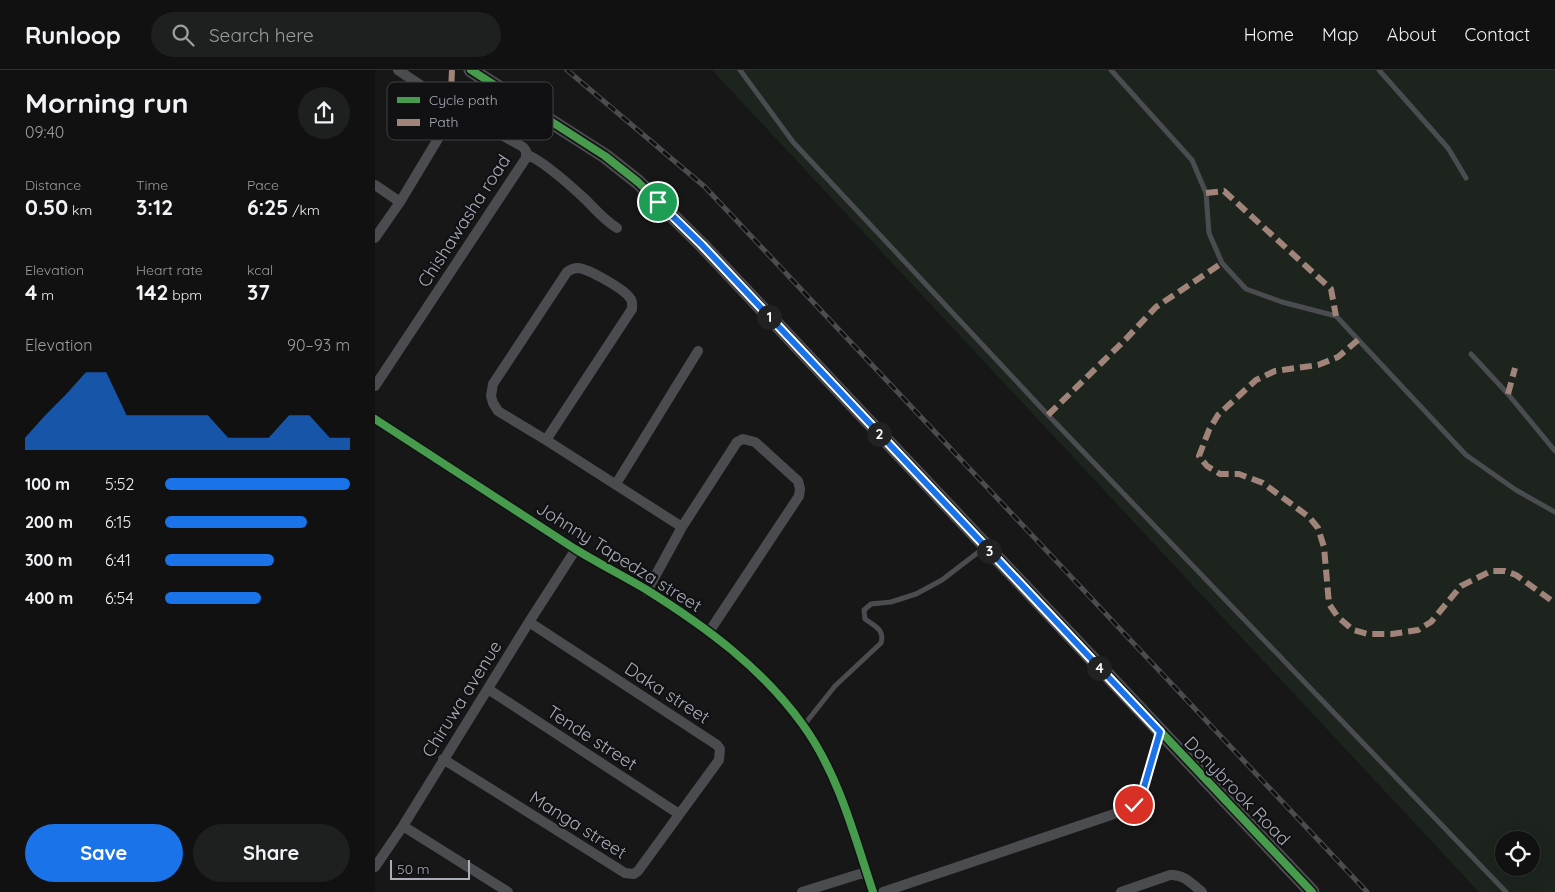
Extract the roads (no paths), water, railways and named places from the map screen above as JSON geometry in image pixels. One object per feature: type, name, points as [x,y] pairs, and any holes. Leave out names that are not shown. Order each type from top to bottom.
[{"type":"street","name":"Chishawasha road","points":[[398,70],[416,82]]},
{"type":"street","name":"Donybrook Road","points":[[471,70],[490,82]]},
{"type":"street","name":"Donybrook Road","points":[[553,123],[605,156],[638,182],[702,245],[1312,892]]},
{"type":"street","points":[[375,238],[400,202],[437,140]]},
{"type":"street","name":"Chishawasha road","points":[[375,386],[526,158],[523,147],[511,140]]},
{"type":"street","points":[[526,154],[532,156],[549,169],[617,228]]},
{"type":"street","points":[[375,184],[400,202]]},
{"type":"street","points":[[546,440],[632,309],[633,304],[629,296],[606,280],[576,268],[567,272],[493,384],[491,396],[493,404],[498,411],[682,527]]},
{"type":"street","points":[[615,484],[698,351]]},
{"type":"street","name":"Johnny Tapedza street","points":[[375,419],[576,549],[647,591],[709,632],[756,671],[773,688],[803,726],[822,755],[835,783],[873,892]]},
{"type":"street","points":[[647,591],[682,527],[737,442],[743,439],[755,442],[798,481],[799,496],[709,632]]},
{"type":"street","name":"Chiruwa avenue","points":[[375,866],[403,826],[443,759],[576,549]]},
{"type":"street","name":"Daka street","points":[[529,622],[721,748],[719,760],[679,814]]},
{"type":"street","name":"Tende street","points":[[488,689],[679,814]]},
{"type":"street","points":[[883,892],[1123,811],[1134,805],[1142,794],[1160,732]]},
{"type":"street","name":"Manga street","points":[[443,759],[625,874],[634,874],[638,871],[679,814]]},
{"type":"street","points":[[403,826],[508,892]]},
{"type":"street","points":[[801,892],[866,872]]},
{"type":"street","points":[[1121,892],[1170,875],[1178,875],[1202,892]]},
{"type":"lane","points":[[740,70],[800,149],[1048,415],[1507,892]]},
{"type":"lane","points":[[1111,70],[1192,160],[1206,193],[1209,233],[1223,263],[1246,288],[1282,302],[1335,316],[1466,454],[1516,490],[1555,512]]},
{"type":"lane","points":[[1379,70],[1449,148],[1466,178]]},
{"type":"lane","points":[[1471,354],[1508,394],[1555,451]]},
{"type":"lane","points":[[803,726],[835,686],[881,643],[883,637],[880,629],[865,620],[864,610],[871,604],[891,602],[916,594],[942,580],[985,547]]},
{"type":"railway","points":[[567,70],[705,187],[1367,892]]}]
